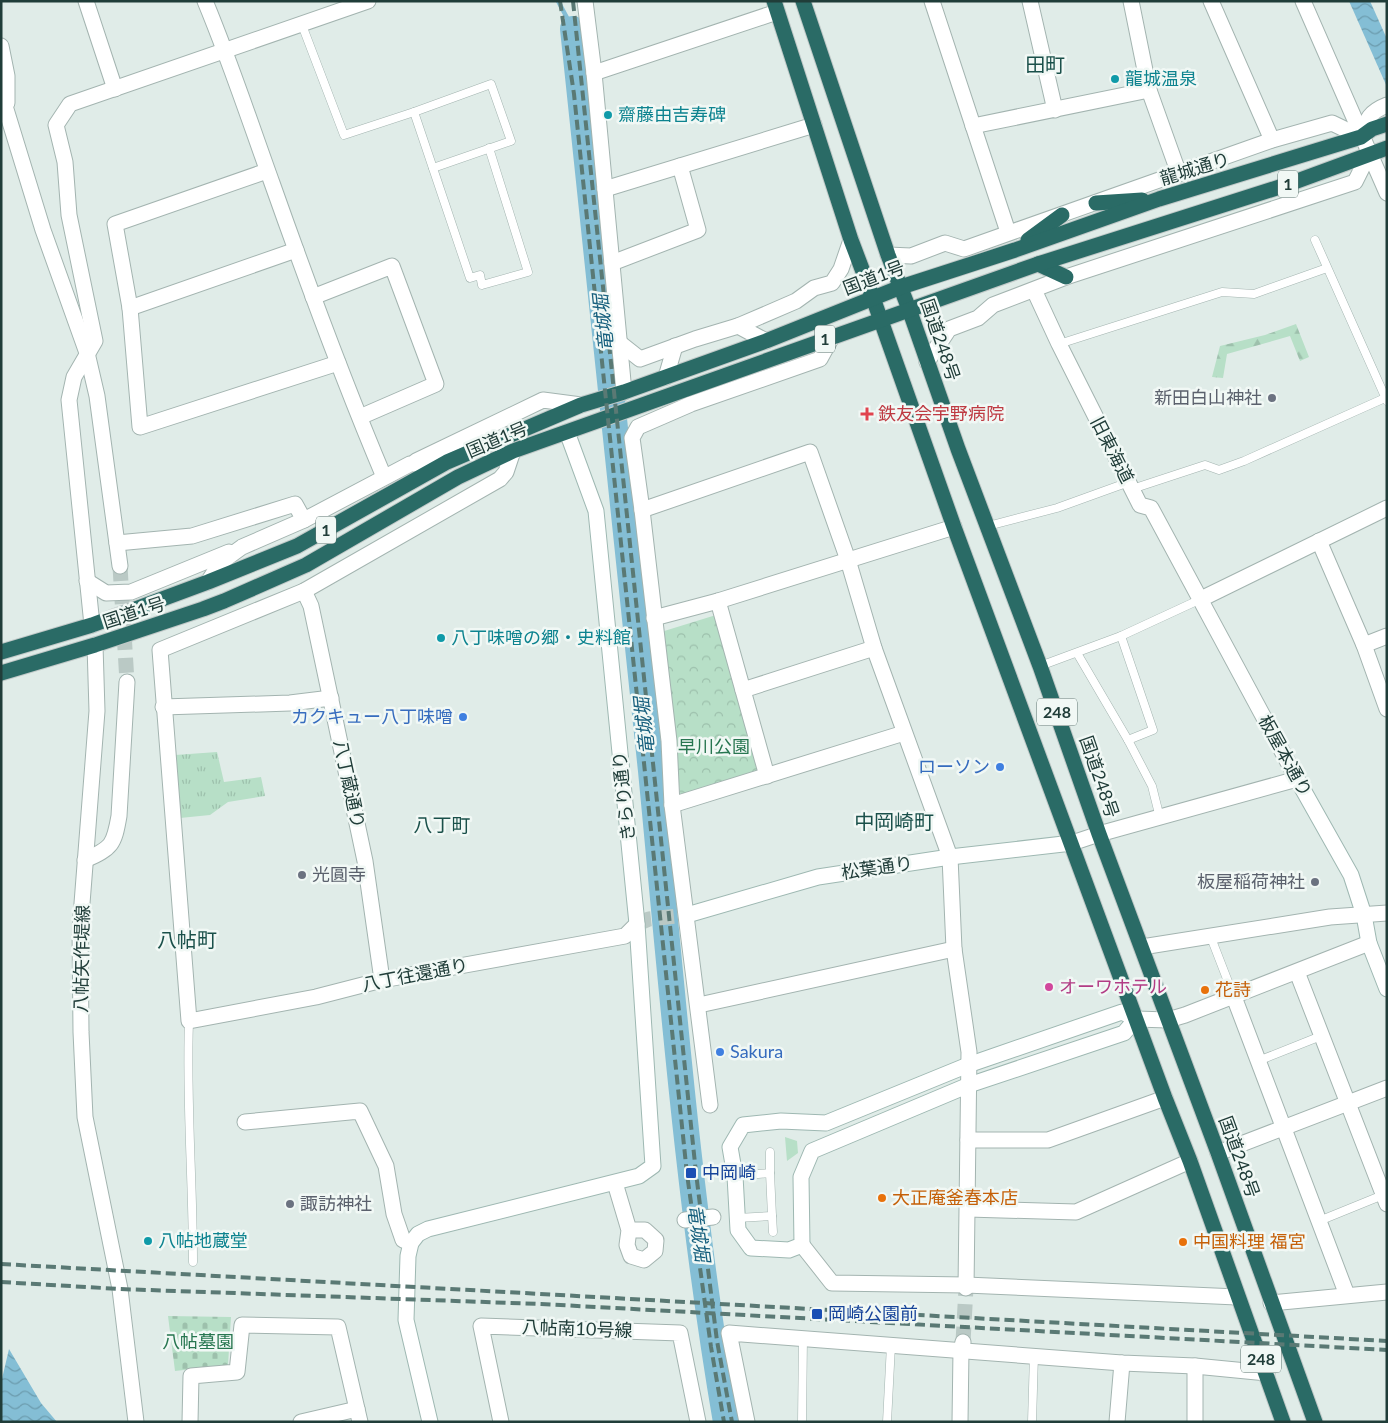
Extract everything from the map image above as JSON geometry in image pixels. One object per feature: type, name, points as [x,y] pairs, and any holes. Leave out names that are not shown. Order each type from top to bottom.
[{"type":"highway","name":"国道248号","points":[[803,1],[888,255],[1040,666],[1099,834],[1218,1153],[1315,1422]]},
{"type":"highway","name":"248","points":[[776,7],[851,240],[954,527],[1190,1161],[1283,1422]]},
{"type":"highway","name":"龍城通り","points":[[1015,250],[1367,128],[1387,124]]},
{"type":"highway","name":"1","points":[[1038,264],[1289,184],[1379,151]]},
{"type":"highway","points":[[1096,203],[1159,200]]},
{"type":"highway","points":[[1015,250],[1062,215]]},
{"type":"highway","name":"国道1号","points":[[1,652],[92,625],[208,582],[297,546],[447,462],[581,405],[624,392],[766,341],[901,287],[1015,250]]},
{"type":"highway","points":[[1038,264],[1066,277]]},
{"type":"highway","name":"国道1号","points":[[1,673],[95,645],[203,610],[224,601],[306,565],[458,478],[513,451],[1038,264]]},
{"type":"street","points":[[86,1],[115,89]]},
{"type":"street","points":[[205,1],[226,51],[313,297],[384,477]]},
{"type":"street","points":[[92,625],[69,400],[74,377],[95,341],[69,215],[65,162],[56,125],[70,104],[368,1]]},
{"type":"street","points":[[585,1],[594,73],[621,344],[624,392]]},
{"type":"street","points":[[932,1],[1008,232]]},
{"type":"street","points":[[1030,1],[1055,110]]},
{"type":"street","points":[[1131,1],[1149,90],[1179,174]]},
{"type":"street","points":[[1211,1],[1272,140]]},
{"type":"street","points":[[1303,1],[1379,151],[1387,193]]},
{"type":"street","points":[[594,73],[776,7]]},
{"type":"street","points":[[1,46],[8,76],[7,107]]},
{"type":"street","points":[[973,126],[1149,90]]},
{"type":"street","points":[[1,93],[7,107],[42,230],[87,353],[97,396],[120,566]]},
{"type":"street","points":[[1367,128],[1380,108],[1387,105]]},
{"type":"street","points":[[888,255],[911,256],[945,244],[964,249],[1272,140],[1332,122],[1367,128]]},
{"type":"street","points":[[605,189],[814,125]]},
{"type":"street","points":[[927,362],[949,329],[978,318],[993,305],[1066,277],[1355,182],[1379,151]]},
{"type":"street","points":[[612,263],[698,230],[680,166]]},
{"type":"street","points":[[268,171],[116,224],[130,308],[140,427],[338,363]]},
{"type":"street","points":[[621,344],[640,359],[738,326],[796,301],[814,288],[832,283],[841,269],[851,240]]},
{"type":"street","points":[[130,308],[296,250]]},
{"type":"street","points":[[313,297],[392,266],[436,384],[360,417]]},
{"type":"street","name":"旧東海道","points":[[1034,290],[1140,505],[1151,508],[1201,600]]},
{"type":"street","points":[[738,326],[766,341]]},
{"type":"street","points":[[710,1105],[672,805],[669,741],[632,438],[638,427],[691,404],[820,359],[832,337]]},
{"type":"street","points":[[666,377],[675,346]]},
{"type":"street","points":[[768,377],[783,355]]},
{"type":"street","points":[[672,394],[691,404]]},
{"type":"street","points":[[86,581],[106,594],[131,592],[304,520],[384,477],[543,400],[581,405]]},
{"type":"street","name":"きらり通り","points":[[567,432],[596,511],[637,924],[654,1166],[639,1176],[616,1182]]},
{"type":"street","points":[[189,1021],[160,650],[304,591],[500,479],[506,472],[513,451]]},
{"type":"street","points":[[642,510],[810,452],[848,560],[874,648],[950,857],[954,949],[969,1052],[966,1286]]},
{"type":"street","points":[[410,464],[447,462]]},
{"type":"street","points":[[117,543],[192,536],[295,504],[304,520]]},
{"type":"street","points":[[1201,600],[1387,508]]},
{"type":"street","points":[[654,618],[954,527]]},
{"type":"street","points":[[1318,541],[1364,645],[1387,709]]},
{"type":"street","points":[[208,582],[220,563],[242,547]]},
{"type":"street","name":"八丁蔵通り","points":[[304,591],[311,606],[365,861],[382,980]]},
{"type":"street","points":[[718,600],[766,776]]},
{"type":"street","name":"板屋本通り","points":[[1201,600],[1297,779],[1352,875],[1364,915],[1369,943]]},
{"type":"street","points":[[224,601],[246,614]]},
{"type":"street","points":[[1364,645],[1387,636]]},
{"type":"street","name":"八帖矢作堤線","points":[[95,645],[97,710],[80,929],[81,1032],[86,1117],[120,1289],[136,1422]]},
{"type":"street","points":[[743,690],[874,648]]},
{"type":"street","points":[[86,860],[104,852],[111,845],[116,835],[119,816],[127,682]]},
{"type":"street","points":[[163,707],[290,703],[331,698]]},
{"type":"street","points":[[672,805],[904,733]]},
{"type":"street","points":[[1072,843],[1297,779]]},
{"type":"street","name":"松葉通り","points":[[687,915],[818,877],[950,857],[1072,843]]},
{"type":"street","points":[[1142,947],[1330,917],[1387,913]]},
{"type":"street","name":"八丁往還通り","points":[[189,1021],[316,997],[382,980],[625,936],[637,924]]},
{"type":"street","points":[[802,1245],[789,1250],[751,1248],[738,1230],[735,1176],[730,1147],[743,1125],[781,1121],[826,1123],[968,1066],[1122,1012],[1136,1019],[1168,1020],[1234,997],[1369,943],[1387,989]]},
{"type":"street","points":[[698,1006],[954,949]]},
{"type":"street","points":[[1297,972],[1385,1200]]},
{"type":"street","points":[[1234,997],[1347,1296]]},
{"type":"street","points":[[1136,1019],[1124,1033],[968,1085],[812,1151],[801,1177],[802,1245],[832,1283],[966,1286],[1237,1297]]},
{"type":"street","points":[[1218,1153],[1387,1088]]},
{"type":"street","points":[[968,1140],[1048,1140],[1165,1098]]},
{"type":"street","points":[[245,1122],[360,1111],[386,1166],[394,1214],[403,1240],[411,1243]]},
{"type":"street","points":[[968,1209],[1076,1212],[1190,1161]]},
{"type":"street","points":[[430,1422],[406,1320],[408,1256],[411,1243],[418,1234],[428,1229],[616,1182],[630,1230]]},
{"type":"street","points":[[685,1220],[714,1217]]},
{"type":"street","points":[[1271,1303],[1387,1292]]},
{"type":"street","points":[[190,1422],[191,1376],[237,1372],[242,1325],[338,1327],[358,1415],[301,1422]]},
{"type":"street","name":"八帖南10号線","points":[[501,1422],[481,1326],[680,1333],[698,1422]]},
{"type":"street","points":[[746,1422],[729,1333],[891,1345],[962,1346],[1122,1363],[1195,1366],[1267,1373]]},
{"type":"street","points":[[960,1422],[962,1346]]},
{"type":"street","points":[[1117,1422],[1122,1363]]},
{"type":"street","points":[[1195,1366],[1195,1422]]},
{"type":"lane","points":[[302,25],[344,135],[491,84],[511,141],[433,168]]},
{"type":"lane","points":[[414,112],[470,278],[480,275],[482,285],[528,272],[489,148]]},
{"type":"lane","points":[[988,526],[1205,465],[1218,470],[1244,461],[1386,400],[1315,240]]},
{"type":"lane","points":[[1059,344],[1222,292],[1254,294],[1327,268]]},
{"type":"lane","points":[[1378,383],[1387,379]]},
{"type":"lane","points":[[1040,666],[1121,636],[1201,600]]},
{"type":"lane","points":[[1121,636],[1153,730],[1128,740]]},
{"type":"lane","points":[[1077,653],[1128,740],[1152,786],[1160,818]]},
{"type":"lane","points":[[1210,935],[1234,997]]},
{"type":"lane","points":[[189,1021],[188,1122],[193,1191],[193,1262]]},
{"type":"lane","points":[[1258,1061],[1321,1036]]},
{"type":"lane","points":[[770,1152],[773,1232]]},
{"type":"lane","points":[[735,1176],[770,1173]]},
{"type":"lane","points":[[1319,1221],[1385,1200]]},
{"type":"lane","points":[[737,1218],[772,1216]]},
{"type":"lane","points":[[802,1422],[803,1337]]},
{"type":"lane","points":[[887,1422],[891,1345]]},
{"type":"lane","points":[[1032,1422],[1034,1355]]},
{"type":"green space","points":[[1296,324],[1309,357],[1300,361],[1290,336],[1227,354],[1223,378],[1212,377],[1220,346],[1265,335]]},
{"type":"green space","name":"早川公園","points":[[716,615],[762,774],[681,800],[661,632]]},
{"type":"green space","points":[[217,752],[224,782],[261,777],[265,796],[228,802],[210,815],[180,818],[175,755]]},
{"type":"green space","points":[[785,1137],[797,1141],[798,1153],[787,1161]]},
{"type":"green space","name":"八帖墓園","points":[[168,1316],[231,1317],[228,1365],[175,1371]]},
{"type":"water","points":[[1349,1],[1370,1],[1387,39],[1387,87]]},
{"type":"water","points":[[9,1349],[41,1403],[57,1422],[1,1422],[1,1383]]},
{"type":"waterway","points":[[558,1],[573,29]]},
{"type":"waterway","name":"竜城堀","points":[[573,29],[642,678],[683,1098],[702,1260],[726,1422]]},
{"type":"tunnel","points":[[120,566],[127,682]]},
{"type":"tunnel","points":[[637,924],[649,919],[687,915]]},
{"type":"tunnel","points":[[963,1342],[966,1288]]},
{"type":"railway","points":[[560,1],[574,94],[687,1174],[711,1347],[724,1422]]},
{"type":"railway","points":[[573,1],[696,1173],[717,1341],[732,1422]]},
{"type":"railway","points":[[1,1264],[1387,1341]]},
{"type":"railway","points":[[1,1282],[120,1289],[541,1304],[1387,1350]]},
{"type":"place","name":"龍城温泉","points":[[1115,79]]},
{"type":"place","name":"齋藤由吉寿碑","points":[[608,115]]},
{"type":"place","name":"新田白山神社","points":[[1272,398]]},
{"type":"place","name":"鉄友会宇野病院","points":[[867,414]]},
{"type":"place","name":"八丁味噌の郷・史料館","points":[[441,638]]},
{"type":"place","name":"カクキュー八丁味噌","points":[[463,717]]},
{"type":"place","name":"ローソン","points":[[1000,767]]},
{"type":"place","name":"光圓寺","points":[[302,875]]},
{"type":"place","name":"板屋稲荷神社","points":[[1315,882]]},
{"type":"place","name":"オーワホテル","points":[[1049,987]]},
{"type":"place","name":"花詩","points":[[1205,990]]},
{"type":"place","name":"Sakura","points":[[720,1052]]},
{"type":"place","name":"中岡崎","points":[[691,1173]]},
{"type":"place","name":"大正庵釜春本店","points":[[882,1198]]},
{"type":"place","name":"諏訪神社","points":[[290,1204]]},
{"type":"place","name":"八帖地蔵堂","points":[[148,1241]]},
{"type":"place","name":"中国料理 福宮","points":[[1183,1242]]},
{"type":"place","name":"岡崎公園前","points":[[817,1314]]},
{"type":"district","name":"田町","points":[[1045,65]]},
{"type":"district","name":"中岡崎町","points":[[894,822]]},
{"type":"district","name":"八丁町","points":[[442,825]]},
{"type":"district","name":"八帖町","points":[[187,940]]}]
